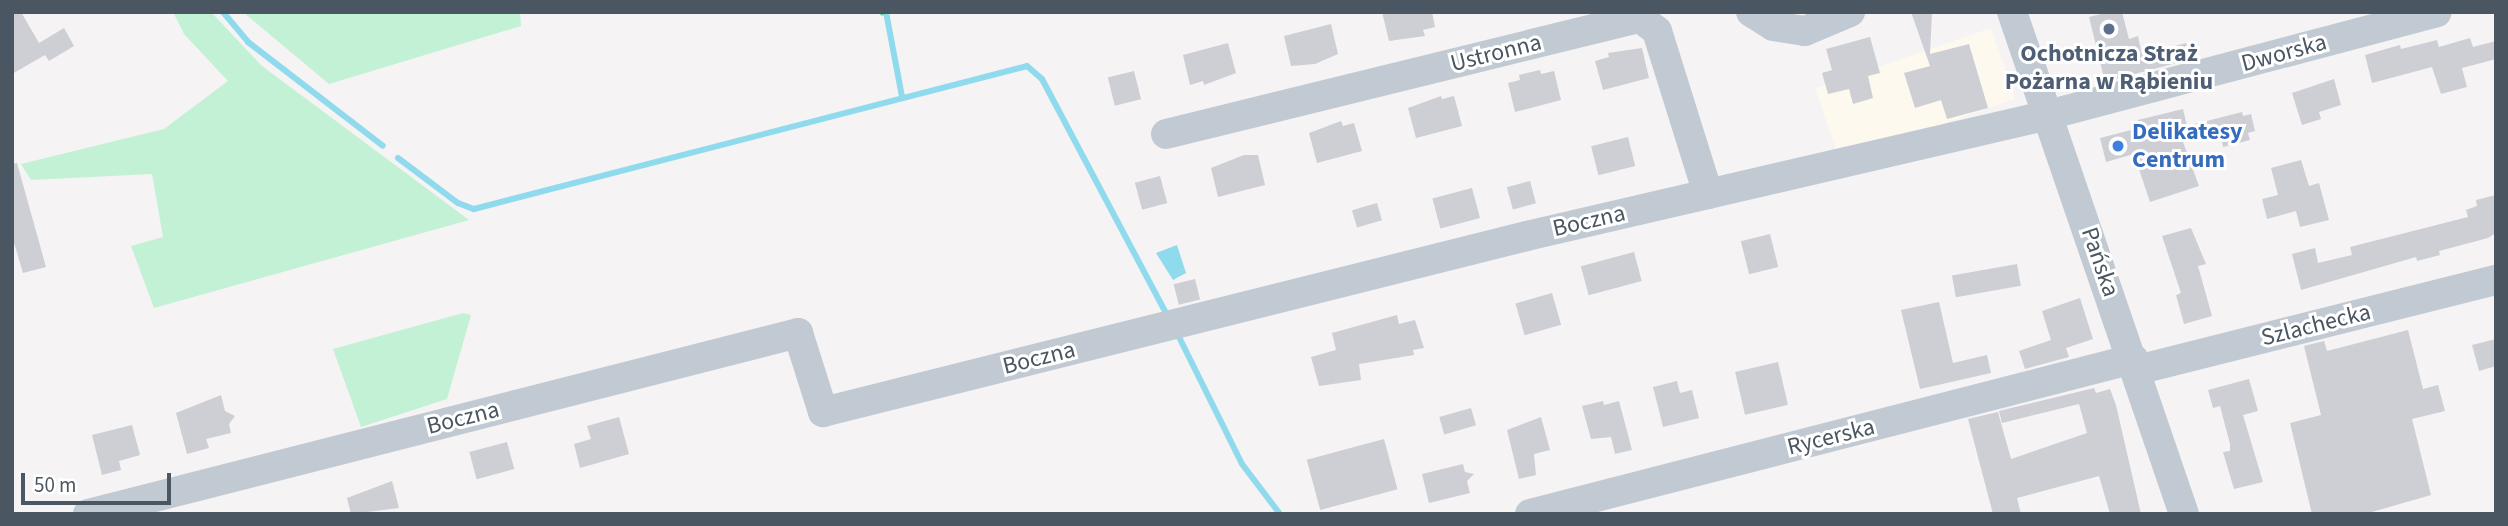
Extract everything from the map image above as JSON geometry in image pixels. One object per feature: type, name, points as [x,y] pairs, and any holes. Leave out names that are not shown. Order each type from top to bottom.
[{"type":"street","points":[[1751,12],[1773,26],[1805,31],[1850,12]]},
{"type":"street","name":"Pańska","points":[[2012,12],[2184,514]]},
{"type":"street","name":"Dworska","points":[[2049,115],[2438,12]]},
{"type":"street","name":"Ustronna","points":[[1166,134],[1640,18],[1657,31],[1708,194]]},
{"type":"street","name":"Boczna","points":[[88,514],[798,333],[823,412],[1708,194],[2049,115]]},
{"type":"street","name":"Szlachecka","points":[[2135,365],[2496,281]]},
{"type":"street","name":"Rycerska","points":[[1530,514],[2135,365]]},
{"type":"path","points":[[880,14],[887,12]]},
{"type":"shaded area","points":[[1991,28],[2015,99],[1840,159],[1815,89]]},
{"type":"green space","points":[[173,12],[211,12],[262,66],[469,220],[154,308],[131,246],[163,237],[152,174],[31,180],[21,164],[164,129],[228,81],[184,34]]},
{"type":"green space","points":[[243,12],[520,12],[521,26],[329,84]]},
{"type":"green space","points":[[463,313],[471,315],[447,399],[361,427],[333,349]]},
{"type":"water","points":[[1177,245],[1186,273],[1173,280],[1156,253]]},
{"type":"building","points":[[12,12],[21,12],[39,43],[64,28],[74,46],[49,61],[45,55],[12,74]]},
{"type":"building","points":[[1382,12],[1432,12],[1435,27],[1423,30],[1425,36],[1389,41]]},
{"type":"building","points":[[1911,12],[1932,12],[1930,54],[1969,44],[1988,108],[1947,119],[1941,100],[1915,108],[1904,73],[1930,66]]},
{"type":"building","points":[[2122,12],[2129,39],[2138,36],[2142,55],[2186,43],[2191,59],[2105,82],[2089,17]]},
{"type":"building","points":[[1331,24],[1338,54],[1315,64],[1291,66],[1284,36]]},
{"type":"building","points":[[1870,37],[1880,73],[1868,76],[1873,98],[1853,104],[1849,89],[1828,94],[1822,73],[1832,70],[1826,49]]},
{"type":"building","points":[[2470,38],[2473,47],[2496,41],[2496,59],[2462,68],[2467,87],[2441,94],[2432,67],[2372,83],[2365,55],[2400,45],[2401,49],[2437,40],[2439,47]]},
{"type":"building","points":[[1228,43],[1236,73],[1204,85],[1203,81],[1190,85],[1183,55]]},
{"type":"building","points":[[1642,48],[1649,78],[1603,90],[1595,61],[1609,57],[1608,53]]},
{"type":"building","points":[[1540,70],[1541,74],[1554,71],[1561,100],[1515,112],[1508,83],[1520,80],[1519,75]]},
{"type":"building","points":[[1134,71],[1141,99],[1115,106],[1108,78]]},
{"type":"building","points":[[2334,79],[2341,105],[2319,112],[2321,119],[2302,125],[2292,93]]},
{"type":"building","points":[[1441,96],[1442,99],[1454,96],[1462,126],[1416,138],[1408,108]]},
{"type":"building","points":[[2183,109],[2187,126],[2242,112],[2243,116],[2251,114],[2255,131],[2248,133],[2250,140],[2223,147],[2220,133],[2183,142],[2199,186],[2150,202],[2134,154],[2106,162],[2100,138],[2135,129],[2138,120]]},
{"type":"building","points":[[1341,121],[1343,126],[1354,123],[1362,151],[1317,163],[1309,133]]},
{"type":"building","points":[[1628,137],[1635,166],[1598,175],[1591,146]]},
{"type":"building","points":[[1244,155],[1258,155],[1265,185],[1218,197],[1211,168]]},
{"type":"building","points":[[2301,160],[2309,186],[2319,183],[2329,220],[2300,227],[2296,211],[2267,219],[2262,199],[2278,195],[2271,168]]},
{"type":"building","points":[[17,163],[46,267],[23,273],[12,236],[12,164]]},
{"type":"building","points":[[1160,176],[1167,203],[1142,210],[1135,183]]},
{"type":"building","points":[[1530,181],[1536,203],[1513,209],[1507,187]]},
{"type":"building","points":[[1472,188],[1480,218],[1440,229],[1432,199]]},
{"type":"building","points":[[2496,195],[2496,233],[2488,238],[2439,251],[2440,255],[2417,261],[2416,257],[2301,290],[2292,254],[2315,248],[2318,263],[2352,255],[2350,247],[2468,217],[2466,210],[2477,206],[2476,200]]},
{"type":"building","points":[[1377,203],[1382,220],[1357,227],[1352,210]]},
{"type":"building","points":[[2191,228],[2206,264],[2198,266],[2212,316],[2184,324],[2176,295],[2181,293],[2162,236]]},
{"type":"building","points":[[1770,234],[1778,267],[1749,274],[1741,241]]},
{"type":"building","points":[[1634,252],[1642,281],[1589,295],[1581,266]]},
{"type":"building","points":[[2017,264],[2021,286],[1956,297],[1952,275]]},
{"type":"building","points":[[1195,279],[1200,299],[1179,305],[1174,284]]},
{"type":"building","points":[[1552,293],[1561,325],[1525,335],[1515,303]]},
{"type":"building","points":[[2080,298],[2093,339],[2066,348],[2069,357],[2025,369],[2019,351],[2051,340],[2042,311]]},
{"type":"building","points":[[1939,302],[1953,363],[1987,355],[1991,373],[1920,389],[1901,310]]},
{"type":"building","points":[[1397,315],[1399,324],[1415,320],[1424,348],[1413,350],[1414,355],[1359,364],[1361,380],[1319,386],[1311,357],[1336,350],[1332,333]]},
{"type":"building","points":[[2408,330],[2423,389],[2438,385],[2445,411],[2412,419],[2431,495],[2365,514],[2312,514],[2290,423],[2321,415],[2304,346],[2324,341],[2327,351]]},
{"type":"building","points":[[2496,339],[2496,366],[2479,371],[2472,345]]},
{"type":"building","points":[[1778,362],[1788,405],[1745,415],[1735,372]]},
{"type":"building","points":[[2249,379],[2258,411],[2243,415],[2263,482],[2234,489],[2223,452],[2230,451],[2230,444],[2220,406],[2213,408],[2208,390]]},
{"type":"building","points":[[1677,381],[1680,393],[1692,390],[1699,418],[1663,427],[1653,387]]},
{"type":"building","points":[[2094,388],[2096,393],[2110,389],[2116,405],[2141,514],[2110,514],[2099,476],[2017,498],[2021,514],[1993,514],[1968,419],[1998,412],[2011,459],[2087,433],[2079,404],[2002,423],[1999,411]]},
{"type":"building","points":[[221,395],[225,411],[235,416],[229,424],[231,433],[206,439],[209,448],[187,454],[176,413]]},
{"type":"building","points":[[1603,401],[1604,405],[1619,401],[1632,450],[1615,454],[1611,437],[1591,439],[1582,406]]},
{"type":"building","points":[[1471,408],[1476,425],[1444,434],[1439,417]]},
{"type":"building","points":[[619,417],[629,454],[580,468],[574,444],[591,439],[587,426]]},
{"type":"building","points":[[1541,417],[1550,450],[1534,454],[1536,475],[1519,479],[1507,430]]},
{"type":"building","points":[[132,425],[140,455],[119,461],[121,470],[102,475],[92,435]]},
{"type":"building","points":[[1384,439],[1397,489],[1320,510],[1307,460]]},
{"type":"building","points":[[507,442],[514,469],[477,479],[469,452]]},
{"type":"building","points":[[1463,464],[1465,472],[1474,474],[1467,481],[1470,493],[1429,503],[1422,474]]},
{"type":"building","points":[[392,481],[399,508],[351,514],[347,498]]},
{"type":"waterway","points":[[223,12],[248,42],[383,146]]},
{"type":"waterway","points":[[886,12],[902,97]]},
{"type":"waterway","points":[[398,158],[458,203],[474,209],[1027,66],[1042,79],[1167,315]]},
{"type":"waterway","points":[[1177,333],[1242,464],[1280,514]]},
{"type":"place","name":"Ochotnicza Straż Pożarna w Rąbieniu","points":[[2109,29]]},
{"type":"place","name":"Delikatesy Centrum","points":[[2118,146]]}]
